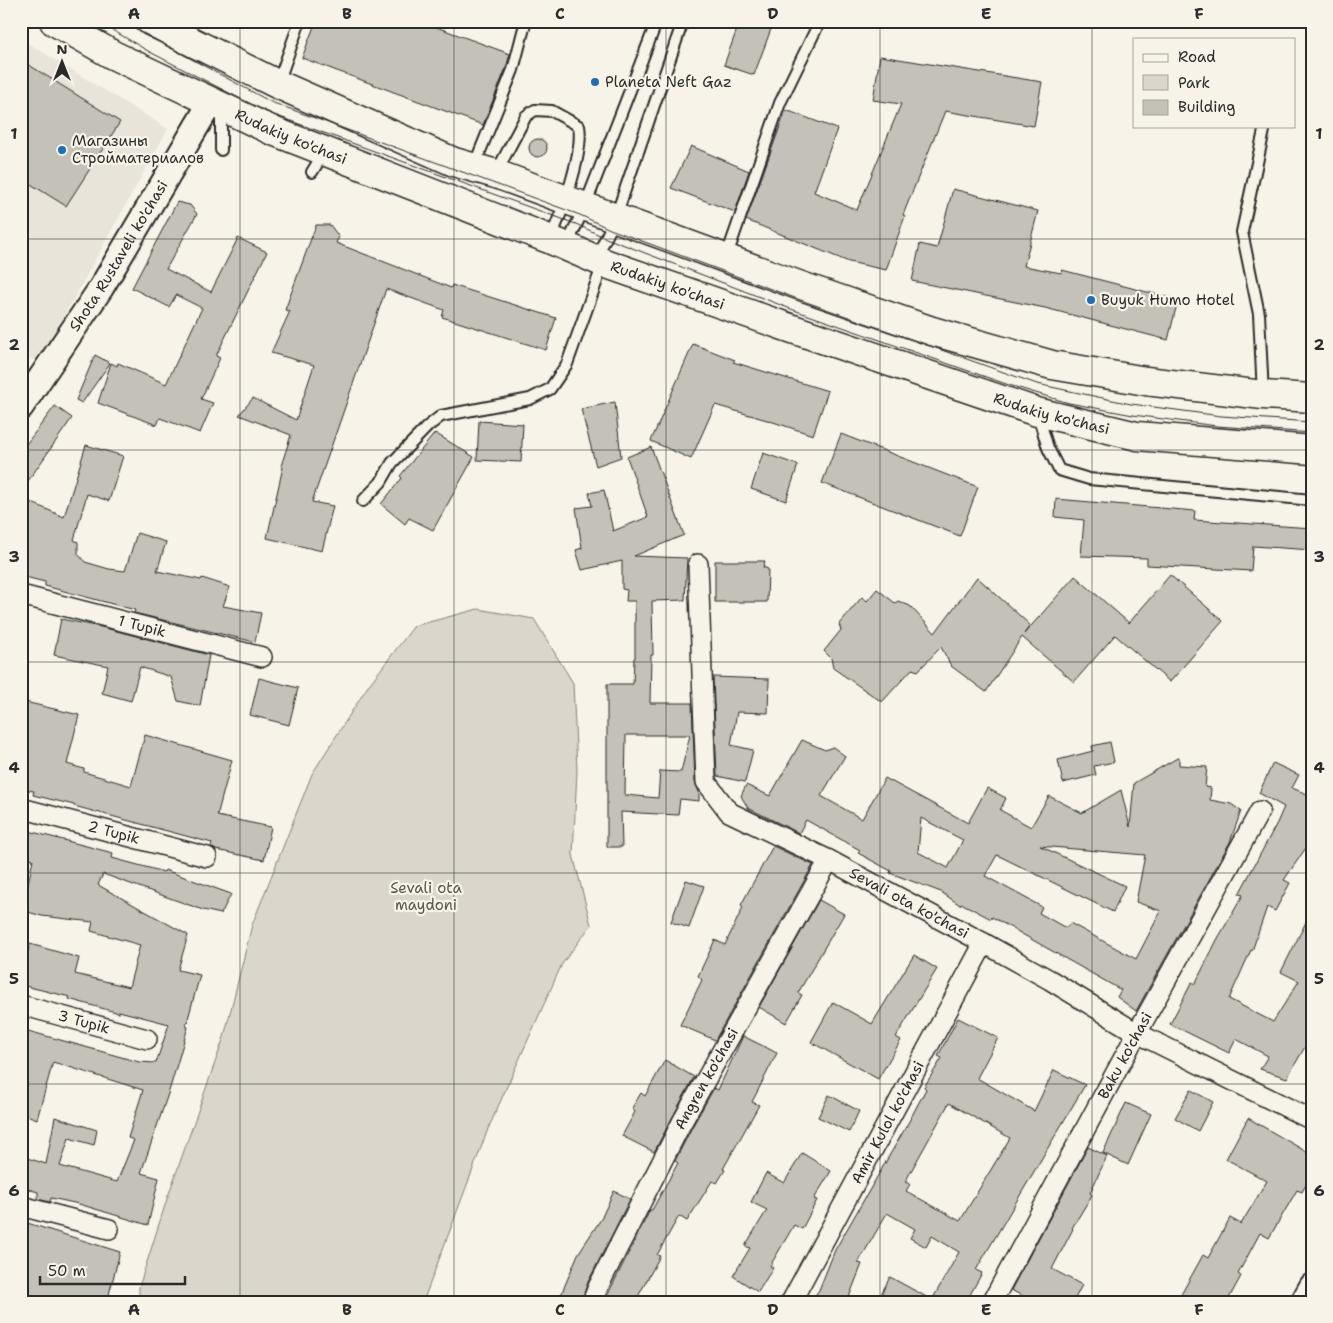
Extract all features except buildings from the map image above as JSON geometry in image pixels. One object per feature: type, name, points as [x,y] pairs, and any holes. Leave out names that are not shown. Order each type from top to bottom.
[{"type":"main road","name":"Rudakiy ko'chasi","points":[[54,21],[113,55],[273,131],[318,162],[558,243],[600,261],[784,326],[1037,412],[1137,436],[1312,450]]},
{"type":"main road","points":[[150,21],[277,84],[454,162],[575,202],[615,219],[932,331],[1052,365],[1146,381],[1263,395],[1312,398]]},
{"type":"main road","points":[[784,326],[801,286]]},
{"type":"street","name":"Shota Rustaveli ko'chasi","points":[[21,407],[101,288],[216,104]]},
{"type":"street","name":"Sevali ota ko'chasi","points":[[698,564],[706,782],[729,812],[829,860],[984,943],[1050,980],[1137,1033],[1312,1120]]},
{"type":"street","name":"1 Tupik","points":[[21,595],[262,657]]},
{"type":"street","name":"2 Tupik","points":[[21,808],[207,857]]},
{"type":"street","name":"Baku ko'chasi","points":[[992,1302],[1137,1033],[1260,811]]},
{"type":"street","name":"Angren ko'chasi","points":[[592,1302],[682,1122],[829,860]]},
{"type":"street","name":"Amir Kulol ko'chasi","points":[[792,1302],[984,943]]},
{"type":"street","name":"3 Tupik","points":[[21,1005],[147,1039]]},
{"type":"street","points":[[21,1206],[109,1229]]},
{"type":"street","points":[[1303,1302],[1312,1286]]},
{"type":"lane","points":[[277,84],[300,21]]},
{"type":"lane","points":[[484,171],[526,24],[524,21]]},
{"type":"lane","points":[[558,243],[657,21]]},
{"type":"lane","points":[[363,501],[381,482],[392,463],[441,416],[530,399],[550,389],[567,364],[600,261],[683,21]]},
{"type":"lane","points":[[725,258],[780,103],[820,21]]},
{"type":"lane","points":[[216,104],[221,150]]},
{"type":"lane","points":[[484,171],[526,116],[536,110],[552,111],[578,126],[580,135],[575,202],[559,218],[558,243]]},
{"type":"lane","points":[[1263,395],[1259,314],[1242,232],[1265,128]]},
{"type":"lane","points":[[1037,412],[1048,448],[1059,470],[1089,479],[1312,500]]},
{"type":"shaded area","points":[[21,39],[168,129],[39,361],[21,357]]},
{"type":"green space","name":"Sevali ota maydoni","points":[[478,609],[534,619],[573,683],[577,770],[573,855],[591,925],[562,964],[488,1129],[423,1302],[139,1302],[139,1287],[167,1199],[224,1037],[252,925],[312,774],[368,686],[414,626]]},
{"type":"tram line","points":[[97,21],[148,51],[266,112],[576,224],[606,238],[791,309],[1009,385],[1069,403],[1133,415],[1217,426],[1312,433]]},
{"type":"tram line","points":[[121,21],[271,102],[580,215],[610,229],[795,298],[1037,384],[1131,404],[1221,416],[1312,422]]},
{"type":"place","name":"Planeta Neft Gaz","points":[[595,82]]},
{"type":"place","name":"Магазины Стройматериалов","points":[[62,150]]},
{"type":"place","name":"Buyuk Humo Hotel","points":[[1091,300]]}]
